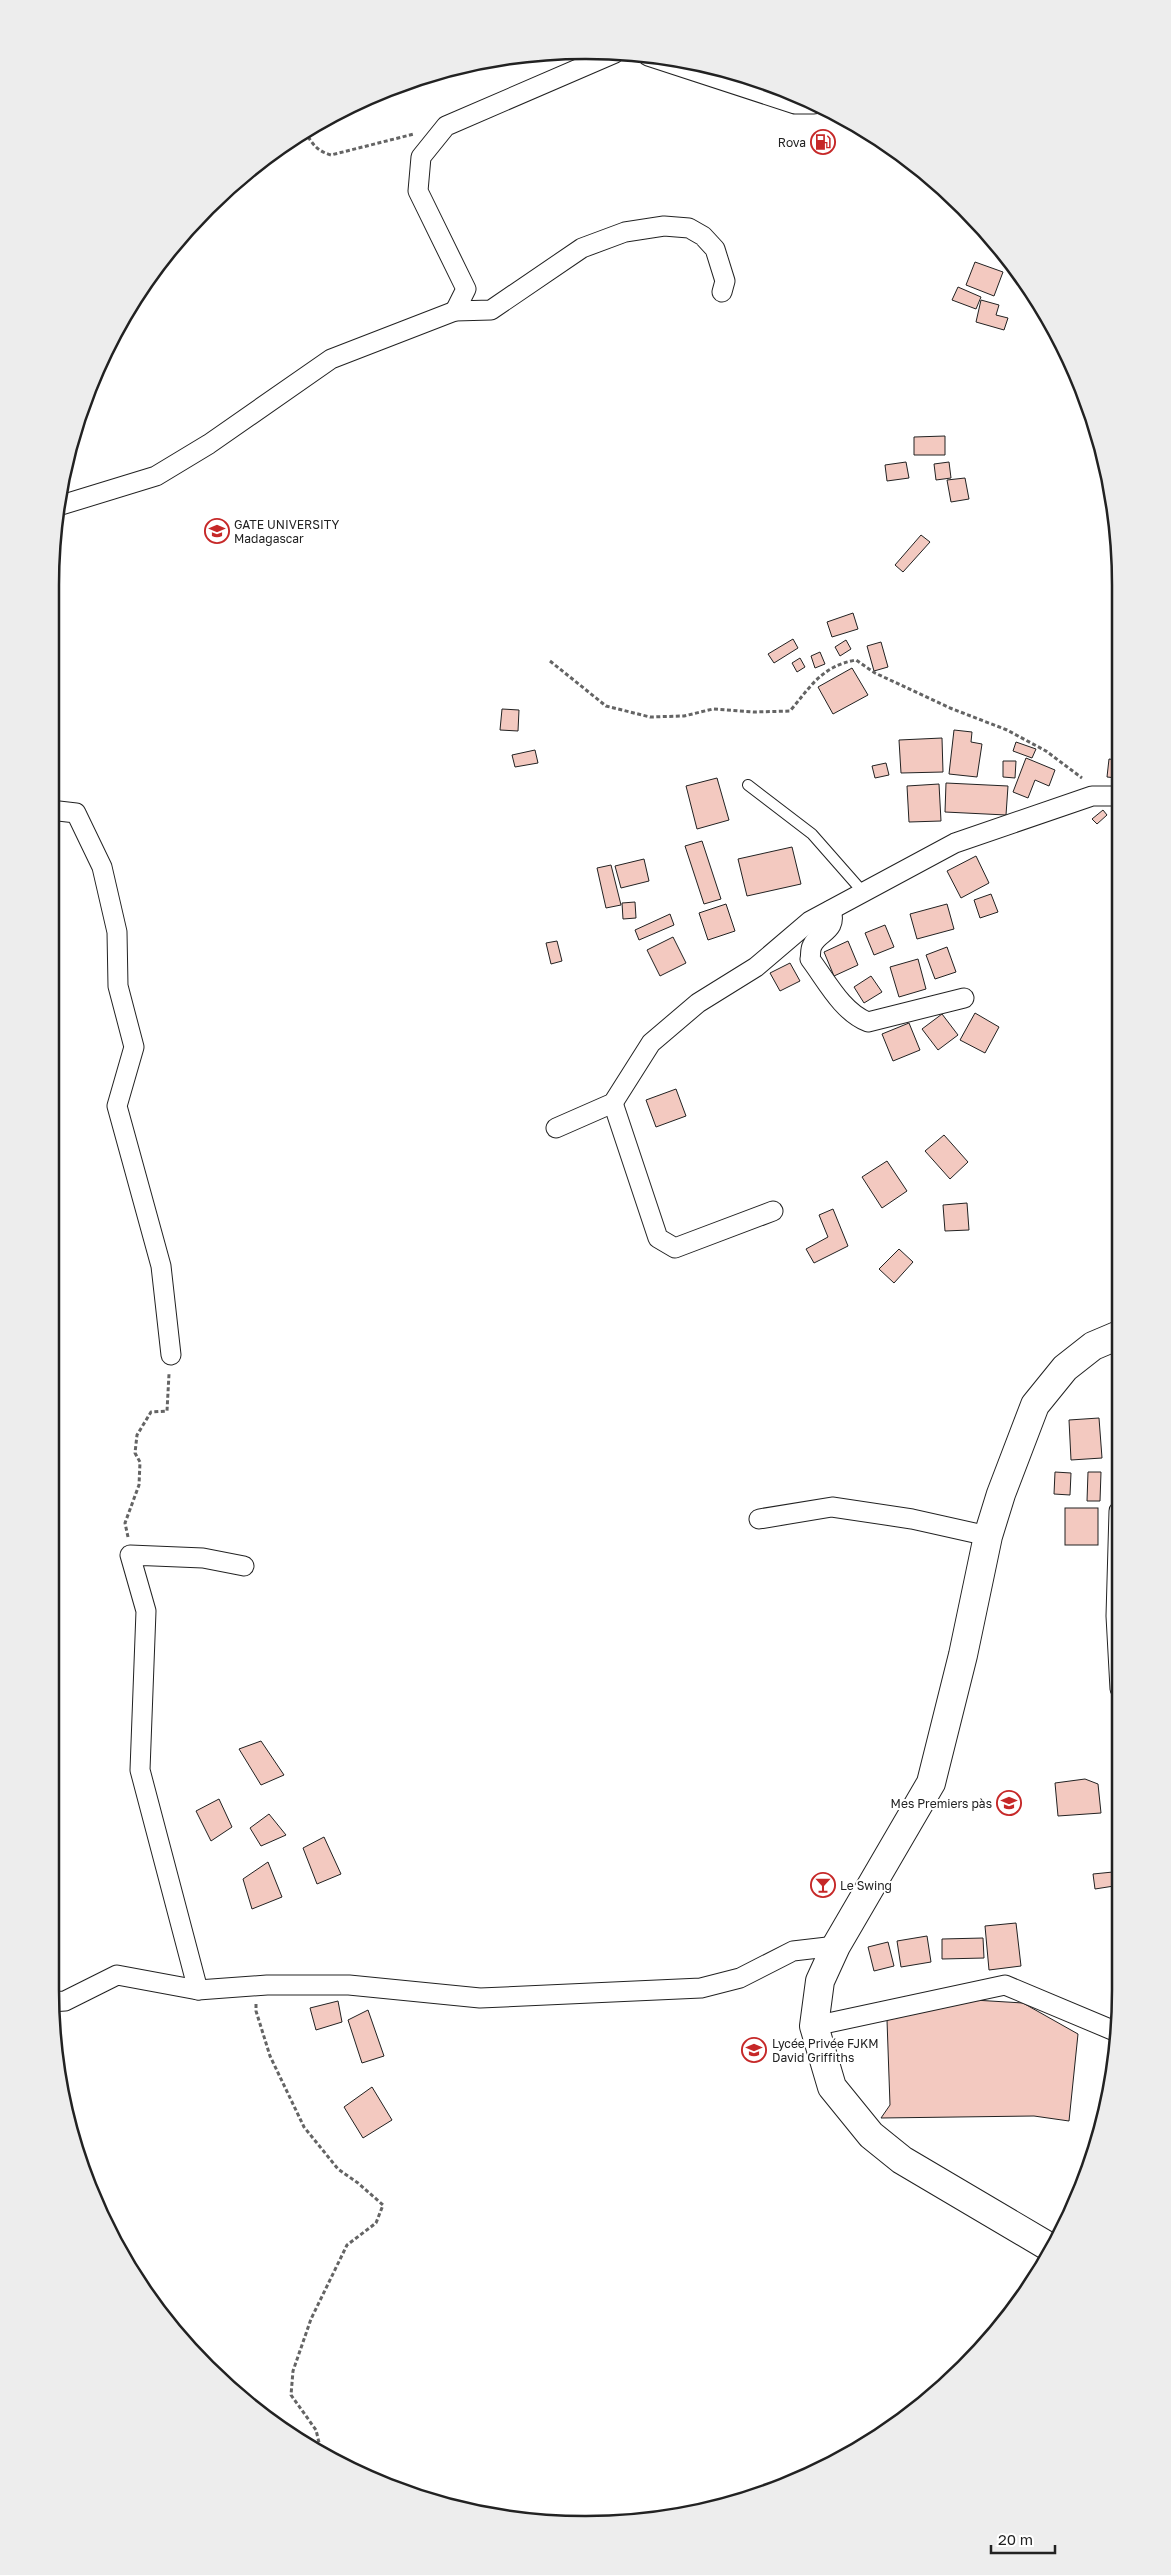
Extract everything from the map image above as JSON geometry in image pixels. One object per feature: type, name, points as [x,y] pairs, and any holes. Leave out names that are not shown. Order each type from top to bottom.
[{"type":"main road","points":[[1046,2245],[902,2160],[871,2135],[832,2087],[814,2026],[820,1981],[836,1946],[932,1783],[963,1655],[988,1536],[1001,1494],[1036,1405],[1066,1368],[1093,1346],[1112,1338]]},
{"type":"street","points":[[455,312],[466,289],[418,190],[421,157],[446,126],[600,59]]},
{"type":"street","points":[[688,69],[798,104]]},
{"type":"street","points":[[65,504],[156,476],[209,444],[331,359],[455,312],[490,310],[582,248],[626,232],[664,226],[689,228],[703,236],[715,249],[725,281],[722,292]]},
{"type":"street","points":[[556,1128],[613,1103],[651,1042],[698,1003],[756,967],[810,921],[955,843],[1092,796],[1112,796]]},
{"type":"street","points":[[59,811],[76,814],[102,867],[117,932],[118,986],[134,1047],[117,1106],[161,1266],[171,1354]]},
{"type":"street","points":[[831,910],[834,917],[832,926],[812,946],[810,959],[845,1005],[858,1018],[868,1022],[964,998]]},
{"type":"street","points":[[613,1103],[658,1238],[675,1248],[773,1211]]},
{"type":"street","points":[[759,1519],[832,1507],[912,1519],[988,1536]]},
{"type":"street","points":[[198,1990],[140,1770],[146,1611],[130,1555],[204,1558],[244,1566]]},
{"type":"street","points":[[59,2001],[65,2000],[117,1975],[198,1990],[256,1986],[349,1986],[480,1998],[701,1988],[740,1978],[794,1952],[836,1946]]},
{"type":"street","points":[[814,2026],[1005,1985],[1111,2029]]},
{"type":"lane","points":[[748,785],[812,834],[863,892]]},
{"type":"path","points":[[309,138],[320,152],[331,155],[446,126]]},
{"type":"path","points":[[550,661],[606,706],[650,717],[684,716],[713,709],[754,712],[790,711],[822,674],[837,663],[856,660],[875,673],[950,708],[1007,730],[1046,751],[1082,779],[1092,796]]},
{"type":"path","points":[[130,1555],[126,1523],[139,1485],[140,1462],[135,1453],[137,1435],[151,1412],[168,1411],[168,1385]]},
{"type":"path","points":[[256,1986],[256,2011],[270,2056],[304,2127],[338,2169],[358,2183],[383,2205],[376,2223],[347,2245],[311,2318],[293,2371],[291,2395],[316,2430],[319,2444]]},
{"type":"building","points":[[975,262],[1003,272],[994,296],[966,285]]},
{"type":"building","points":[[958,287],[981,297],[976,309],[952,300]]},
{"type":"building","points":[[981,300],[999,305],[996,315],[1008,318],[1004,330],[976,322]]},
{"type":"building","points":[[945,436],[945,455],[914,455],[914,437]]},
{"type":"building","points":[[906,462],[909,478],[887,481],[885,465]]},
{"type":"building","points":[[949,462],[951,478],[936,480],[934,464]]},
{"type":"building","points":[[965,478],[969,499],[951,502],[947,480]]},
{"type":"building","points":[[921,535],[930,542],[903,572],[895,565]]},
{"type":"building","points":[[853,613],[858,629],[832,637],[827,622]]},
{"type":"building","points":[[793,639],[798,648],[774,663],[768,654]]},
{"type":"building","points":[[846,640],[851,649],[840,656],[835,647]]},
{"type":"building","points":[[881,642],[888,667],[874,671],[867,646]]},
{"type":"building","points":[[820,652],[825,664],[815,668],[811,656]]},
{"type":"building","points":[[800,658],[805,667],[797,672],[792,663]]},
{"type":"building","points":[[852,668],[868,695],[833,714],[818,687]]},
{"type":"building","points":[[502,709],[519,710],[518,731],[500,730]]},
{"type":"building","points":[[954,730],[972,732],[971,742],[982,744],[977,777],[949,774]]},
{"type":"building","points":[[942,738],[943,772],[901,773],[899,740]]},
{"type":"building","points":[[1016,742],[1036,749],[1032,758],[1013,751]]},
{"type":"building","points":[[535,750],[538,763],[515,767],[512,755]]},
{"type":"building","points":[[1026,758],[1055,770],[1049,786],[1035,780],[1028,798],[1013,792]]},
{"type":"building","points":[[1109,759],[1112,759],[1112,778],[1107,777]]},
{"type":"building","points":[[1003,761],[1016,761],[1015,778],[1003,777]]},
{"type":"building","points":[[886,763],[889,775],[875,778],[872,766]]},
{"type":"building","points":[[717,778],[729,820],[697,829],[686,786]]},
{"type":"building","points":[[946,783],[1008,786],[1006,815],[945,812]]},
{"type":"building","points":[[939,784],[941,821],[909,822],[907,786]]},
{"type":"building","points":[[1103,810],[1107,815],[1097,824],[1092,819]]},
{"type":"building","points":[[702,841],[721,899],[704,904],[685,846]]},
{"type":"building","points":[[792,847],[801,884],[747,896],[738,859]]},
{"type":"building","points":[[976,856],[989,883],[961,898],[947,871]]},
{"type":"building","points":[[644,859],[649,881],[621,888],[615,866]]},
{"type":"building","points":[[611,865],[621,905],[606,908],[597,868]]},
{"type":"building","points":[[991,894],[998,912],[980,918],[974,900]]},
{"type":"building","points":[[635,902],[636,918],[623,919],[622,903]]},
{"type":"building","points":[[726,904],[735,931],[708,940],[699,913]]},
{"type":"building","points":[[947,904],[954,929],[917,939],[910,914]]},
{"type":"building","points":[[670,914],[674,925],[639,940],[635,930]]},
{"type":"building","points":[[885,925],[894,947],[874,955],[865,933]]},
{"type":"building","points":[[673,937],[686,963],[660,976],[647,950]]},
{"type":"building","points":[[557,941],[562,961],[551,964],[546,943]]},
{"type":"building","points":[[848,941],[858,965],[834,976],[824,952]]},
{"type":"building","points":[[947,947],[956,972],[935,979],[926,955]]},
{"type":"building","points":[[918,959],[926,989],[899,997],[890,967]]},
{"type":"building","points":[[790,963],[800,981],[780,991],[770,973]]},
{"type":"building","points":[[871,976],[882,992],[864,1003],[854,987]]},
{"type":"building","points":[[975,1013],[999,1027],[985,1053],[960,1040]]},
{"type":"building","points":[[942,1014],[958,1035],[938,1050],[922,1029]]},
{"type":"building","points":[[909,1023],[920,1050],[893,1061],[882,1034]]},
{"type":"building","points":[[676,1089],[686,1116],[656,1127],[646,1100]]},
{"type":"building","points":[[944,1135],[968,1162],[950,1179],[925,1151]]},
{"type":"building","points":[[887,1161],[907,1191],[882,1208],[862,1177]]},
{"type":"building","points":[[967,1203],[969,1230],[945,1231],[943,1205]]},
{"type":"building","points":[[833,1209],[848,1246],[814,1263],[806,1249],[828,1237],[819,1215]]},
{"type":"building","points":[[899,1249],[913,1262],[894,1283],[879,1269]]},
{"type":"building","points":[[1099,1418],[1102,1458],[1071,1460],[1069,1420]]},
{"type":"building","points":[[1055,1472],[1071,1473],[1070,1495],[1054,1494]]},
{"type":"building","points":[[1088,1472],[1101,1472],[1100,1501],[1087,1501]]},
{"type":"building","points":[[1065,1508],[1098,1508],[1098,1545],[1065,1545]]},
{"type":"building","points":[[261,1741],[284,1775],[261,1785],[239,1749]]},
{"type":"building","points":[[1085,1779],[1098,1784],[1101,1813],[1058,1816],[1055,1783]]},
{"type":"building","points":[[219,1799],[232,1827],[211,1841],[196,1811]]},
{"type":"building","points":[[269,1814],[286,1835],[261,1846],[250,1828]]},
{"type":"building","points":[[324,1837],[341,1874],[317,1884],[303,1848]]},
{"type":"building","points":[[268,1862],[282,1897],[252,1909],[243,1879]]},
{"type":"building","points":[[1112,1872],[1112,1886],[1095,1889],[1093,1874]]},
{"type":"building","points":[[1016,1923],[1021,1966],[989,1970],[985,1926]]},
{"type":"building","points":[[927,1936],[931,1962],[901,1967],[897,1941]]},
{"type":"building","points":[[983,1938],[984,1958],[942,1959],[942,1939]]},
{"type":"building","points":[[888,1942],[894,1966],[874,1971],[868,1947]]},
{"type":"building","points":[[974,2000],[1023,2003],[1078,2034],[1069,2121],[1034,2116],[881,2118],[890,2105],[887,2020]]},
{"type":"building","points":[[338,2001],[342,2022],[316,2030],[310,2008]]},
{"type":"building","points":[[368,2010],[384,2056],[362,2063],[348,2020]]},
{"type":"building","points":[[372,2087],[392,2120],[363,2138],[344,2107]]},
{"type":"place","name":"Rova","points":[[823,142]]},
{"type":"place","name":"GATE UNIVERSITY Madagascar","points":[[217,531]]},
{"type":"place","name":"Mes Premiers pàs","points":[[1009,1803]]},
{"type":"place","name":"Le Swing","points":[[823,1885]]},
{"type":"place","name":"Lycée Privée FJKM David Griffiths","points":[[754,2050]]}]
